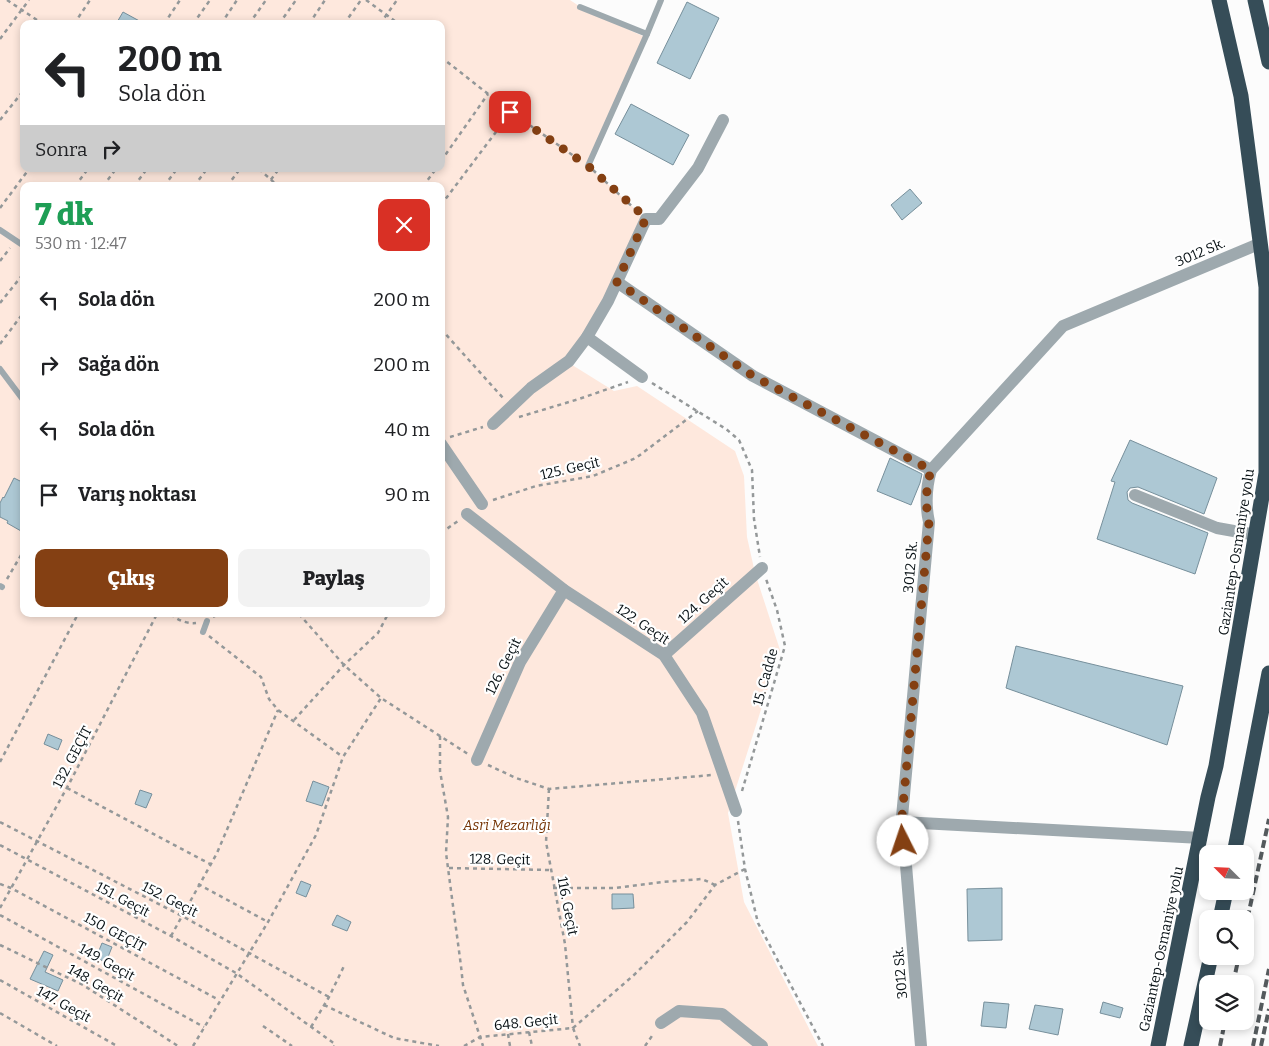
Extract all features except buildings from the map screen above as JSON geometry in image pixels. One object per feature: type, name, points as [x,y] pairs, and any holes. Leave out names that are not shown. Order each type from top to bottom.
[{"type":"highway","name":"Gaziantep-Osmaniye yolu","points":[[1158,1046],[1208,797],[1216,766],[1266,473],[1266,287],[1241,96],[1219,0]]},
{"type":"highway","points":[[1255,0],[1269,62]]},
{"type":"highway","points":[[1236,845],[1269,673]]},
{"type":"highway","points":[[1191,1046],[1209,965]]},
{"type":"street","points":[[493,424],[531,388],[569,361],[587,337],[608,301],[646,218],[659,218],[698,168],[723,120]]},
{"type":"street","name":"3012 Sk.","points":[[921,1046],[902,822],[929,522],[926,510],[926,488],[931,470],[1063,326],[1261,243]]},
{"type":"street","points":[[617,282],[753,376],[931,470]]},
{"type":"street","points":[[587,337],[642,377]]},
{"type":"street","points":[[446,441],[482,504]]},
{"type":"street","points":[[1135,495],[1217,528],[1256,535]]},
{"type":"street","name":"122. Geçit","points":[[467,514],[564,590],[664,655],[702,713],[736,811]]},
{"type":"street","name":"124. Geçit","points":[[664,655],[762,568]]},
{"type":"street","name":"126. Geçit","points":[[477,760],[520,662],[564,590]]},
{"type":"street","points":[[902,822],[1201,838]]},
{"type":"street","points":[[661,1023],[679,1011],[722,1014],[762,1046]]},
{"type":"lane","points":[[588,166],[647,34],[660,0]]},
{"type":"lane","points":[[580,7],[647,34]]},
{"type":"lane","points":[[0,230],[20,243]]},
{"type":"lane","points":[[0,369],[20,396]]},
{"type":"lane","points":[[203,632],[207,621]]},
{"type":"path","points":[[7,0],[37,20]]},
{"type":"path","points":[[0,39],[29,0]]},
{"type":"path","points":[[77,20],[90,0]]},
{"type":"path","points":[[167,20],[180,0]]},
{"type":"path","points":[[196,20],[210,0]]},
{"type":"path","points":[[224,20],[238,0]]},
{"type":"path","points":[[252,20],[266,0]]},
{"type":"path","points":[[282,20],[296,0]]},
{"type":"path","points":[[312,20],[325,0]]},
{"type":"path","points":[[347,20],[361,0]]},
{"type":"path","points":[[366,0],[394,20]]},
{"type":"path","points":[[383,20],[397,0]]},
{"type":"path","points":[[445,60],[510,112],[588,166],[646,218]]},
{"type":"path","points":[[445,155],[488,94]]},
{"type":"path","points":[[0,120],[20,95]]},
{"type":"path","points":[[445,200],[510,112]]},
{"type":"path","points":[[0,208],[27,172]]},
{"type":"path","points":[[78,182],[86,172]]},
{"type":"path","points":[[106,182],[114,172]]},
{"type":"path","points":[[137,182],[145,172]]},
{"type":"path","points":[[167,182],[175,172]]},
{"type":"path","points":[[197,182],[205,172]]},
{"type":"path","points":[[230,182],[238,172]]},
{"type":"path","points":[[262,172],[273,182]]},
{"type":"path","points":[[270,180],[277,172]]},
{"type":"path","points":[[0,261],[16,240]]},
{"type":"path","points":[[0,303],[20,277]]},
{"type":"path","points":[[0,344],[20,317]]},
{"type":"path","points":[[445,335],[511,406]]},
{"type":"path","points":[[446,441],[493,424],[579,399],[642,377]]},
{"type":"path","name":"15. Cadde","points":[[642,377],[726,428],[739,440],[752,470],[754,520],[762,568],[777,610],[786,646],[736,811],[745,870],[758,923],[823,1046]]},
{"type":"path","name":"125. Geçit","points":[[482,504],[536,486],[593,476],[636,458],[698,411]]},
{"type":"path","points":[[445,530],[467,514]]},
{"type":"path","points":[[1,587],[20,556]]},
{"type":"path","points":[[0,762],[76,617]]},
{"type":"path","name":"132. GEÇİT","points":[[0,908],[67,788],[155,617]]},
{"type":"path","points":[[174,617],[193,624],[261,677],[269,698],[278,710],[343,757]]},
{"type":"path","points":[[193,624],[207,621],[214,617]]},
{"type":"path","points":[[294,720],[344,665],[378,633],[386,617]]},
{"type":"path","points":[[193,1046],[219,1000],[268,922],[316,835],[343,757],[381,698]]},
{"type":"path","points":[[171,936],[198,884],[217,853],[278,710]]},
{"type":"path","points":[[440,736],[440,771],[448,817],[446,854],[463,985],[483,1046]]},
{"type":"path","points":[[67,788],[210,864]]},
{"type":"path","name":"116. Geçit","points":[[549,789],[546,842],[565,944],[573,1028]]},
{"type":"path","name":"152. Geçit","points":[[0,822],[182,916],[329,997]]},
{"type":"path","name":"151. Geçit","points":[[0,845],[171,936],[236,973],[335,1044],[334,1046]]},
{"type":"path","name":"128. Geçit","points":[[449,868],[550,870]]},
{"type":"path","points":[[573,1028],[635,974],[687,922],[715,885],[745,870]]},
{"type":"path","points":[[554,888],[615,888],[702,879],[715,885]]},
{"type":"path","name":"150. GEÇİT","points":[[0,884],[11,888],[219,1000]]},
{"type":"path","points":[[198,884],[268,922]]},
{"type":"path","name":"149. Geçit","points":[[0,915],[204,1027]]},
{"type":"path","name":"148. Geçit","points":[[0,945],[83,985],[178,1046]]},
{"type":"path","points":[[311,1027],[329,997],[345,964]]},
{"type":"path","name":"147. Geçit","points":[[0,980],[117,1046]]},
{"type":"path","points":[[324,1005],[394,1038],[439,1046]]},
{"type":"path","points":[[0,1013],[57,1046]]},
{"type":"path","points":[[645,1046],[661,1023]]},
{"type":"path","points":[[263,1026],[292,1046]]},
{"type":"path","name":"648. Geçit","points":[[464,1046],[480,1037],[573,1028],[580,1046]]},
{"type":"path","points":[[529,1032],[532,1046]]},
{"type":"path","points":[[508,1034],[510,1046]]},
{"type":"green space","name":"Asri Mezarlığı","points":[[0,0],[570,0],[585,10],[645,37],[588,166],[646,219],[569,363],[614,391],[637,386],[735,451],[744,476],[747,537],[755,573],[780,650],[728,813],[744,902],[818,1046],[0,1046]]},
{"type":"railway","points":[[1249,910],[1269,819]]},
{"type":"railway","points":[[1235,975],[1237,965]]},
{"type":"railway","points":[[1253,1046],[1269,969]]},
{"type":"railway","points":[[1261,1046],[1269,1009]]},
{"type":"railway","points":[[1220,1046],[1223,1030]]},
{"type":"route","points":[[510,112],[588,166],[646,218],[617,282],[753,376],[931,470],[926,488],[926,510],[929,522],[902,817],[903,841]]}]
